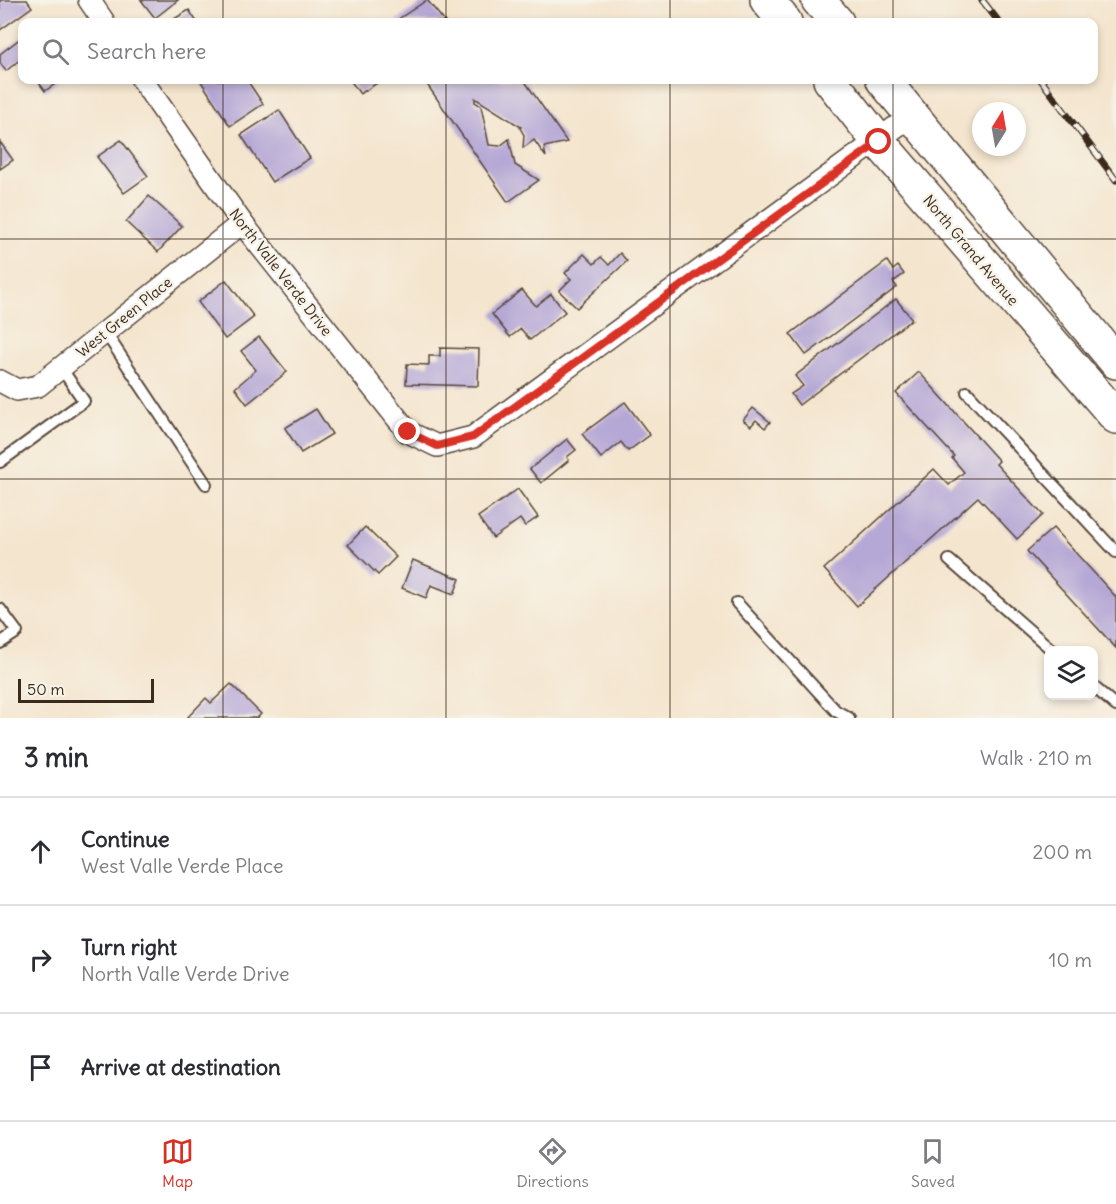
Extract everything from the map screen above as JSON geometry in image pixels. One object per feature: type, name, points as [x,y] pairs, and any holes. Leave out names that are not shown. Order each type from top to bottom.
[{"type":"main road","points":[[767,0],[782,18]]},
{"type":"main road","points":[[818,0],[834,18]]},
{"type":"main road","name":"North Grand Avenue","points":[[833,84],[879,142],[1116,417]]},
{"type":"main road","points":[[886,84],[1116,362]]},
{"type":"street","points":[[89,0],[101,18]]},
{"type":"street","name":"North Valle Verde Drive","points":[[145,84],[242,223],[408,432],[437,446],[473,437],[879,142]]},
{"type":"street","points":[[879,142],[912,115]]},
{"type":"street","name":"West Green Place","points":[[0,381],[17,390],[38,386],[242,223]]},
{"type":"lane","points":[[105,332],[206,483]]},
{"type":"lane","points":[[0,462],[84,401],[60,368]]},
{"type":"lane","points":[[968,392],[1116,552]]},
{"type":"lane","points":[[949,560],[1046,646]]},
{"type":"lane","points":[[737,603],[836,711],[849,718]]},
{"type":"lane","points":[[0,609],[17,632],[0,643]]},
{"type":"lane","points":[[1098,690],[1116,706]]},
{"type":"building","points":[[0,0],[27,0],[32,7],[0,30]]},
{"type":"building","points":[[141,0],[178,0],[155,18]]},
{"type":"building","points":[[427,0],[442,18],[400,18]]},
{"type":"building","points":[[189,10],[194,18],[176,18]]},
{"type":"building","points":[[18,40],[18,61],[6,71],[0,63],[0,54]]},
{"type":"building","points":[[40,84],[55,84],[45,91]]},
{"type":"building","points":[[203,84],[250,84],[263,104],[230,126]]},
{"type":"building","points":[[353,84],[376,84],[360,94]]},
{"type":"building","points":[[427,84],[527,84],[567,142],[544,147],[546,157],[534,140],[523,148],[524,135],[521,127],[475,98],[475,102],[481,106],[489,145],[500,146],[509,139],[515,165],[539,180],[508,202]]},
{"type":"building","points":[[279,110],[310,158],[272,182],[241,135]]},
{"type":"building","points":[[121,140],[148,176],[124,193],[97,157]]},
{"type":"building","points":[[0,142],[13,160],[0,169]]},
{"type":"building","points":[[149,196],[182,226],[158,252],[126,222]]},
{"type":"building","points":[[620,253],[627,261],[577,308],[559,291],[571,279],[565,273],[584,254],[594,264],[601,257],[609,265]]},
{"type":"building","points":[[887,261],[893,270],[898,266],[904,274],[893,282],[897,287],[806,355],[790,334]]},
{"type":"building","points":[[226,280],[254,317],[225,339],[198,302]]},
{"type":"building","points":[[522,290],[536,306],[551,294],[565,312],[530,340],[521,329],[510,337],[492,314]]},
{"type":"building","points":[[896,299],[912,319],[799,405],[791,394],[803,386],[795,376]]},
{"type":"building","points":[[259,337],[287,372],[247,404],[235,388],[256,370],[241,351]]},
{"type":"building","points":[[440,348],[479,349],[478,386],[406,384],[407,364],[429,365],[429,356],[440,356]]},
{"type":"building","points":[[919,372],[999,461],[996,464],[1043,515],[1017,539],[978,497],[857,606],[824,569],[934,469],[949,485],[964,472],[952,458],[954,456],[896,393]]},
{"type":"building","points":[[625,402],[650,435],[628,451],[621,442],[601,458],[582,434]]},
{"type":"building","points":[[753,408],[770,422],[765,428],[756,420],[751,426],[743,420]]},
{"type":"building","points":[[316,409],[332,434],[301,453],[285,428]]},
{"type":"building","points":[[567,439],[576,450],[567,457],[569,460],[541,483],[530,469]]},
{"type":"building","points":[[518,489],[538,517],[525,526],[520,519],[493,538],[478,517]]},
{"type":"building","points":[[365,527],[396,557],[378,575],[348,545]]},
{"type":"building","points":[[1053,528],[1116,597],[1116,648],[1027,551]]},
{"type":"building","points":[[413,560],[460,579],[454,594],[431,585],[426,598],[402,588]]},
{"type":"building","points":[[231,684],[261,714],[257,718],[187,718],[206,698],[211,703]]},
{"type":"railway","points":[[982,0],[996,18]]},
{"type":"railway","points":[[1044,84],[1116,180]]},
{"type":"route","points":[[408,432],[437,446],[473,437],[879,142]]}]
